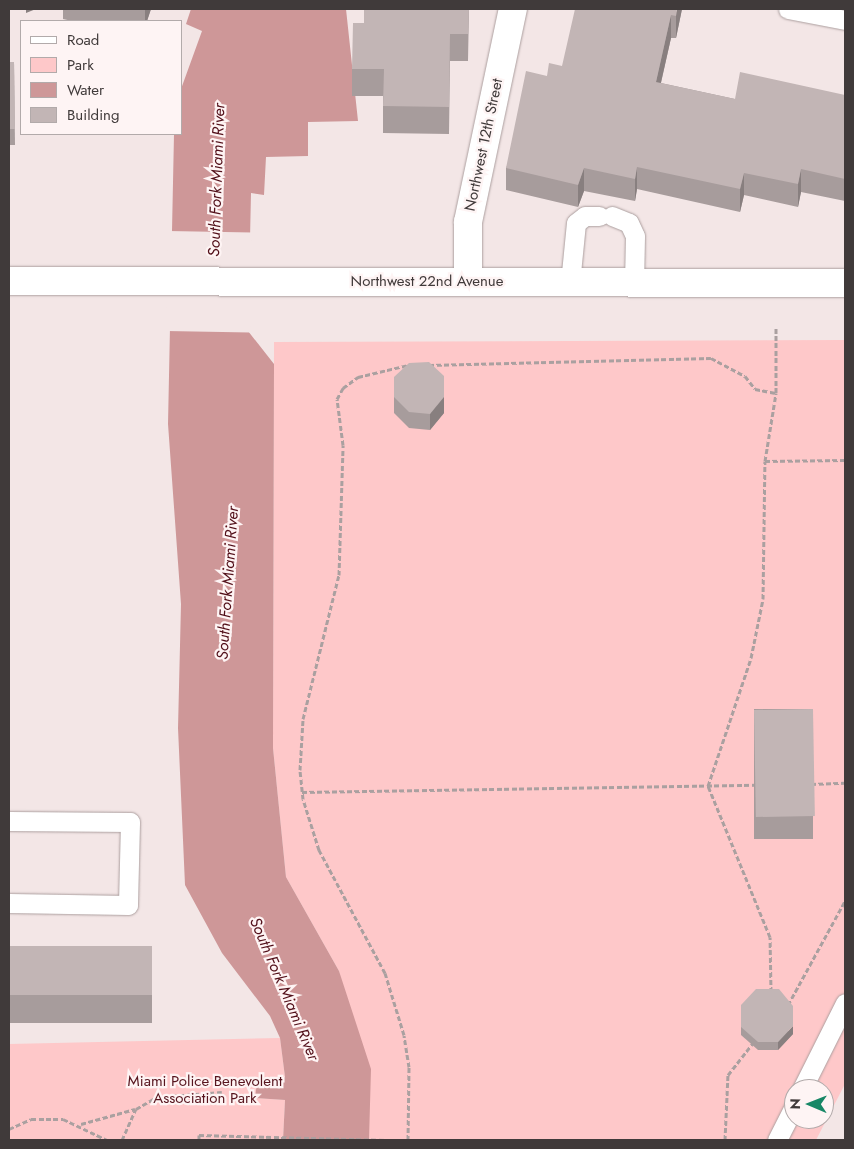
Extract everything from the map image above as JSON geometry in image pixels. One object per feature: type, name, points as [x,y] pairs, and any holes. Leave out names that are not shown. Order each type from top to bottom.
[{"type":"main road","name":"Northwest 12th Street","points":[[468,282],[468,222],[513,9]]},
{"type":"main road","name":"Northwest 22nd Avenue","points":[[9,281],[845,283]]},
{"type":"lane","points":[[788,9],[845,20]]},
{"type":"lane","points":[[570,283],[576,223],[585,216],[605,216],[629,223],[635,236],[634,282]]},
{"type":"lane","points":[[9,821],[130,822],[128,905],[9,903]]},
{"type":"lane","points":[[807,1079],[845,1003]]},
{"type":"lane","points":[[777,1140],[784,1126]]},
{"type":"path","points":[[771,1004],[770,937],[708,786],[751,658],[764,599],[765,461],[776,393],[776,328]]},
{"type":"path","points":[[424,365],[711,358],[745,376],[755,389],[776,393]]},
{"type":"path","points":[[408,1140],[409,1067],[404,1035],[385,973],[319,850],[302,792],[303,719],[339,575],[343,445],[337,399],[343,388],[358,377],[416,365]]},
{"type":"path","points":[[765,461],[845,460]]},
{"type":"path","points":[[806,784],[845,783]]},
{"type":"path","points":[[302,792],[767,784]]},
{"type":"path","points":[[783,1010],[795,997],[845,901]]},
{"type":"path","points":[[725,1140],[728,1075],[759,1036]]},
{"type":"path","points":[[9,1129],[30,1119],[81,1124],[136,1109],[172,1092],[222,1092]]},
{"type":"path","points":[[122,1140],[136,1109]]},
{"type":"path","points":[[81,1124],[107,1140]]},
{"type":"path","points":[[199,1140],[199,1135],[387,1139]]},
{"type":"green space","points":[[845,340],[845,1084],[834,1105],[834,1079],[784,1079],[784,1129],[822,1129],[816,1140],[369,1140],[339,971],[286,877],[273,748],[274,342]]},
{"type":"green space","name":"Miami Police Benevolent Association Park","points":[[280,1038],[285,1077],[257,1082],[255,1098],[285,1100],[283,1140],[9,1140],[9,1044]]},
{"type":"water","name":"South Fork Miami River","points":[[191,9],[346,9],[358,121],[308,122],[308,156],[266,157],[264,195],[251,193],[248,331],[274,364],[273,748],[286,877],[339,971],[371,1069],[369,1140],[283,1140],[285,1100],[255,1098],[257,1082],[285,1077],[280,1038],[270,1016],[222,953],[185,885],[178,728],[181,604],[168,424],[174,135],[182,135],[182,86],[202,31],[186,24]]},
{"type":"pier","points":[[168,231],[252,232],[250,332],[166,331]]},
{"type":"building","points":[[364,9],[469,9],[468,34],[450,34],[449,107],[383,106],[384,69],[352,69],[353,23],[364,23]]},
{"type":"building","points":[[575,9],[677,9],[676,16],[671,15],[656,82],[735,99],[740,72],[845,95],[845,179],[801,169],[798,184],[744,173],[740,189],[637,167],[635,179],[584,168],[578,185],[506,168],[526,71],[547,76],[549,63],[562,66]]},
{"type":"building","points":[[9,62],[14,62],[15,129],[9,129]]},
{"type":"building","points":[[429,362],[444,376],[444,397],[430,414],[409,412],[394,397],[394,377],[409,363]]},
{"type":"building","points":[[813,709],[815,816],[756,817],[754,710]]},
{"type":"building","points":[[9,946],[152,946],[152,995],[9,995]]},
{"type":"building","points":[[756,989],[779,989],[793,1006],[793,1026],[778,1042],[758,1042],[741,1027],[741,1005]]}]
